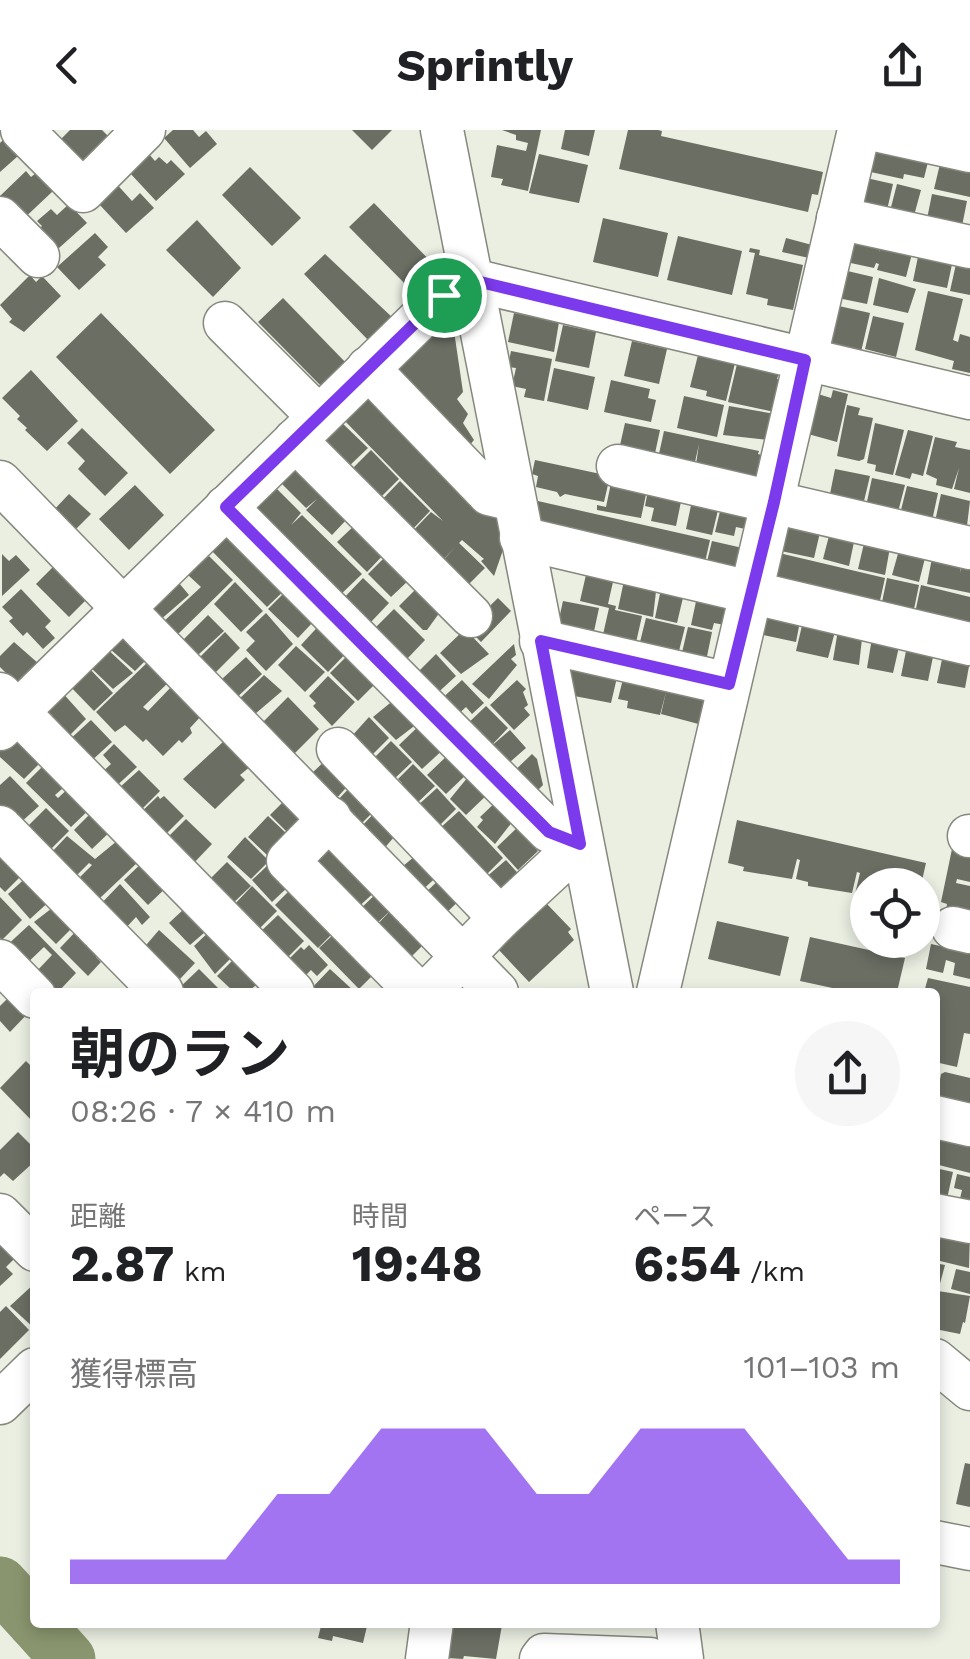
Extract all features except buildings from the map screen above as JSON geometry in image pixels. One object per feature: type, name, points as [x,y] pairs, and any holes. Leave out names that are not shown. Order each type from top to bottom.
[{"type":"street","points":[[22,130],[83,191],[144,130]]},
{"type":"street","points":[[442,130],[611,988]]},
{"type":"street","points":[[659,988],[859,130]]},
{"type":"street","points":[[875,130],[970,151]]},
{"type":"street","points":[[0,218],[38,256]]},
{"type":"street","points":[[838,218],[970,247]]},
{"type":"street","points":[[289,988],[6,712],[124,610],[444,295],[472,280],[970,398]]},
{"type":"street","points":[[225,323],[307,429],[471,616]]},
{"type":"street","points":[[368,368],[518,519],[752,593],[970,644]]},
{"type":"street","points":[[618,466],[970,548]]},
{"type":"street","points":[[0,482],[494,988]]},
{"type":"street","points":[[226,507],[549,832],[580,844]]},
{"type":"street","points":[[541,641],[729,684]]},
{"type":"street","points":[[338,748],[500,918]]},
{"type":"street","points":[[330,818],[288,861],[412,988]]},
{"type":"street","points":[[0,828],[158,988]]},
{"type":"street","points":[[383,872],[420,834]]},
{"type":"street","points":[[432,988],[580,844]]},
{"type":"street","points":[[0,961],[30,991]]},
{"type":"street","points":[[940,1118],[970,1125]]},
{"type":"street","points":[[0,1216],[30,1245]]},
{"type":"street","points":[[940,1216],[970,1222]]},
{"type":"street","points":[[940,1364],[970,1389]]},
{"type":"street","points":[[940,1543],[970,1549]]},
{"type":"street","points":[[426,1659],[431,1628]]},
{"type":"street","points":[[679,1628],[682,1659]]},
{"type":"street","points":[[541,1659],[544,1655],[650,1659]]},
{"type":"waterway","points":[[0,1584],[30,1617]]},
{"type":"waterway","points":[[40,1628],[68,1659]]},
{"type":"route","points":[[472,280],[805,360],[729,684],[541,641],[580,844],[549,832],[226,507],[444,295],[472,280]]}]
